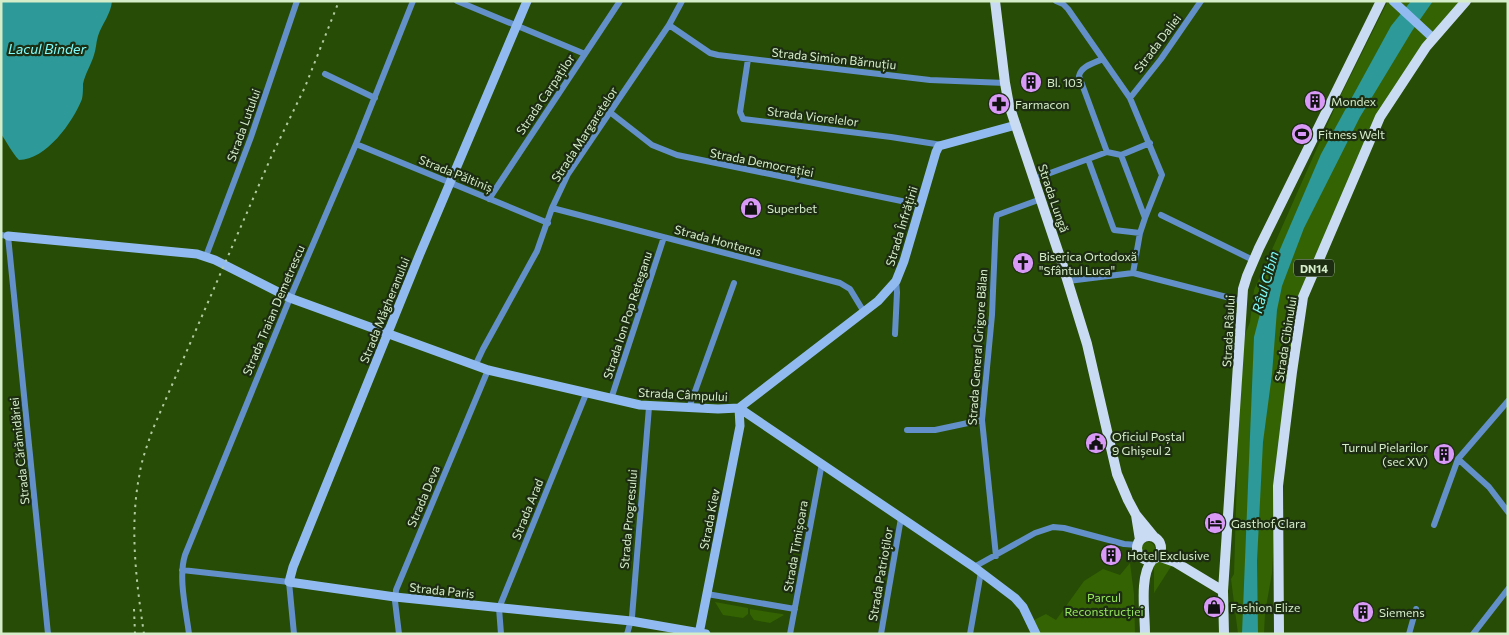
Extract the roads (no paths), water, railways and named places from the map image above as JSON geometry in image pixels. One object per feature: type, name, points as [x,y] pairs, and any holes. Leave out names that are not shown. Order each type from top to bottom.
[{"type":"main road","name":"Strada Lungă","points":[[995,1],[1005,83],[1016,125],[1068,281],[1086,344],[1112,455],[1128,500],[1136,515],[1175,562]]},
{"type":"main road","name":"Strada Râului","points":[[1224,634],[1223,590],[1242,301],[1246,276],[1381,1]]},
{"type":"main road","name":"Strada Cibinului","points":[[1279,634],[1278,486],[1303,297],[1380,117],[1430,34],[1466,1]]},
{"type":"main road","name":"Strada Lungă","points":[[1136,515],[1139,543]]},
{"type":"main road","points":[[1145,634],[1144,576],[1148,565],[1155,558],[1161,549],[1156,539],[1148,536],[1139,543],[1138,551],[1141,557],[1146,560],[1155,558]]},
{"type":"main road","name":"Strada Lungă","points":[[1155,558],[1175,562],[1223,590]]},
{"type":"street","name":"Strada Lutului","points":[[206,256],[251,137],[297,1]]},
{"type":"street","name":"Strada Traian Demetrescu","points":[[189,634],[182,570],[185,555],[414,1]]},
{"type":"street","points":[[457,1],[585,54]]},
{"type":"street","name":"Strada Măgheranului","points":[[294,634],[289,582],[293,567],[383,345],[527,1]]},
{"type":"street","name":"Strada Carpaților","points":[[489,199],[620,1]]},
{"type":"street","name":"Strada Margaretelor","points":[[475,366],[537,251],[552,208],[568,174],[669,25],[682,1]]},
{"type":"street","name":"Strada Daliei","points":[[1130,98],[1161,59],[1201,1]]},
{"type":"street","points":[[1393,1],[1430,34]]},
{"type":"street","points":[[1059,2],[1068,9],[1130,98],[1162,176],[1140,233],[1133,273]]},
{"type":"street","name":"Strada Simion Bărnuțiu","points":[[669,25],[710,53],[930,80],[1005,83]]},
{"type":"street","name":"Strada Viorelelor","points":[[748,59],[740,112],[743,119],[942,145]]},
{"type":"street","points":[[1103,60],[1084,68],[1079,76],[1107,152]]},
{"type":"street","points":[[325,74],[374,98]]},
{"type":"street","name":"Strada Democrației","points":[[611,113],[652,144],[677,155],[921,205]]},
{"type":"street","points":[[942,145],[1016,125]]},
{"type":"street","points":[[1034,179],[1107,152],[1121,155],[1150,143]]},
{"type":"street","name":"Strada Păltiniș","points":[[356,144],[548,223]]},
{"type":"street","name":"Strada Înfrățirii","points":[[739,408],[878,302],[896,281],[904,261],[936,152],[942,145]]},
{"type":"street","points":[[1121,155],[1145,218]]},
{"type":"street","points":[[1088,159],[1114,230],[1140,233]]},
{"type":"street","name":"Strada General Grigore Bălan","points":[[996,556],[982,420],[992,315],[996,219],[997,215],[1041,199]]},
{"type":"street","name":"Strada Honterus","points":[[552,208],[844,285],[850,289],[864,312]]},
{"type":"street","points":[[1161,215],[1254,260]]},
{"type":"street","name":"Strada Câmpului","points":[[5,236],[188,252],[206,256],[290,298],[488,370],[586,394],[649,406],[739,408],[978,570],[1020,602],[1036,634]]},
{"type":"street","name":"Strada Cărămidăriei","points":[[5,236],[48,634]]},
{"type":"street","name":"Strada Ion Pop Reteganu","points":[[610,399],[664,237]]},
{"type":"street","points":[[1068,281],[1133,273],[1242,301]]},
{"type":"street","points":[[895,334],[896,281]]},
{"type":"street","points":[[689,408],[734,284]]},
{"type":"street","name":"Strada Deva","points":[[399,634],[395,597],[398,584],[488,370]]},
{"type":"street","name":"Strada Arad","points":[[501,634],[499,608],[586,394]]},
{"type":"street","points":[[1434,525],[1458,459],[1508,401]]},
{"type":"street","name":"Strada Progresului","points":[[627,634],[631,621],[649,406]]},
{"type":"street","name":"Strada Kiev","points":[[702,633],[707,594],[740,426],[739,408]]},
{"type":"street","points":[[907,430],[935,430],[982,420]]},
{"type":"street","points":[[1458,459],[1489,487],[1508,512]]},
{"type":"street","name":"Strada Timișoara","points":[[790,634],[822,463]]},
{"type":"street","name":"Strada Patrioților","points":[[881,634],[901,518]]},
{"type":"street","points":[[970,634],[978,570],[996,556],[1035,533],[1053,527],[1064,528],[1124,544],[1139,543]]},
{"type":"street","name":"Strada Paris","points":[[182,570],[289,582],[395,597],[631,621],[702,633]]},
{"type":"street","points":[[1473,634],[1508,589]]},
{"type":"street","points":[[707,594],[795,609]]},
{"type":"street","points":[[1409,634],[1416,609]]},
{"type":"water","name":"Lacul Binder","points":[[1,1],[112,1],[98,36],[94,55],[84,80],[82,99],[78,108],[65,128],[48,147],[39,154],[19,160],[1,134]]},
{"type":"water","points":[[1411,1],[1433,1],[1412,31],[1360,117],[1304,228],[1282,286],[1277,310],[1272,374],[1263,442],[1257,561],[1258,634],[1242,634],[1254,337],[1272,268],[1321,154],[1391,26]]},
{"type":"railway","points":[[144,634],[136,573],[134,532],[137,492],[144,456],[152,431],[272,155],[305,87],[339,1]]},
{"type":"railway","points":[[134,609],[135,634]]},
{"type":"place","name":"Bl. 103","points":[[1031,82]]},
{"type":"place","name":"Mondex","points":[[1315,101]]},
{"type":"place","name":"Farmacon","points":[[999,104]]},
{"type":"place","name":"Fitness Welt","points":[[1302,134]]},
{"type":"place","name":"Superbet","points":[[751,208]]},
{"type":"place","name":"Biserica Ortodoxă \"Sfântul Luca\"","points":[[1023,263]]},
{"type":"place","name":"Oficiul Poștal 9 Ghișeul 2","points":[[1096,443]]},
{"type":"place","name":"Turnul Pielarilor (sec XV)","points":[[1444,454]]},
{"type":"place","name":"Gasthof Clara","points":[[1215,523]]},
{"type":"place","name":"Hotel Exclusive","points":[[1111,555]]},
{"type":"place","name":"Fashion Elize","points":[[1214,607]]},
{"type":"place","name":"Siemens","points":[[1363,612]]},
{"type":"water label","name":"Râul Cibin","points":[[1265,282]]},
{"type":"park label","name":"Parcul Reconstrucției","points":[[1104,604]]}]
